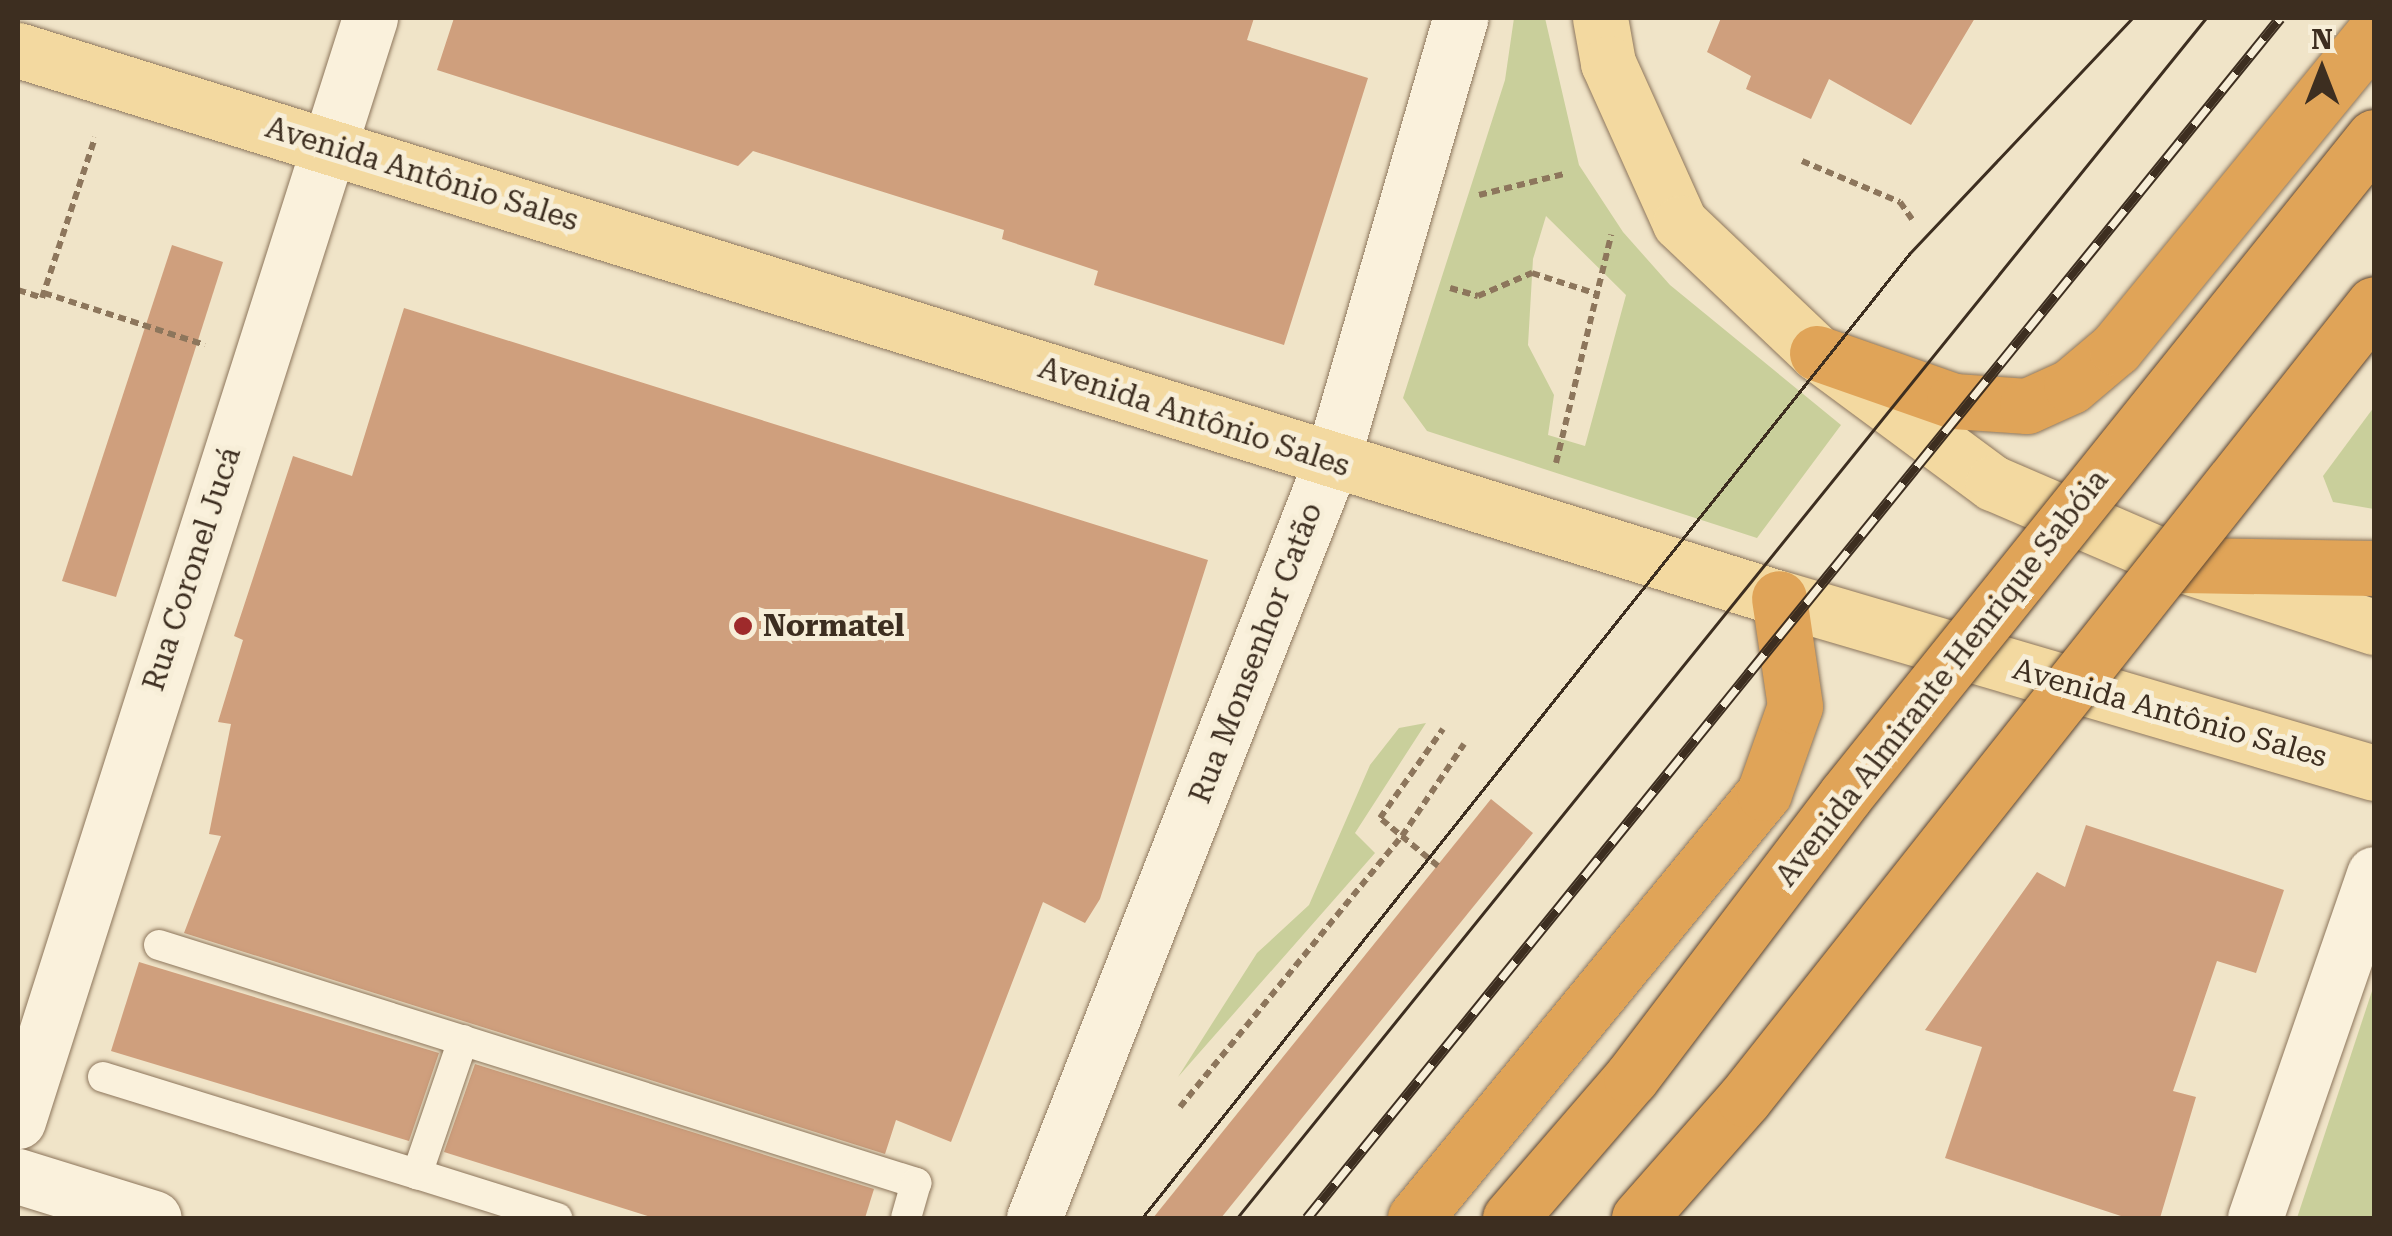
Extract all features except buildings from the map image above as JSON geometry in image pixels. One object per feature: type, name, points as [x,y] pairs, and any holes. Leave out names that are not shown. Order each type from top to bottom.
[{"type":"highway","points":[[1817,353],[1954,401],[2027,406],[2071,386],[2116,348],[2374,33]]},
{"type":"highway","name":"Avenida Almirante Henrique Sabóia","points":[[1510,1218],[1632,1078],[1845,796],[2374,137]]},
{"type":"highway","points":[[1639,1218],[1744,1099],[2374,304]]},
{"type":"highway","points":[[2183,566],[2374,568]]},
{"type":"highway","points":[[1415,1218],[1764,792],[1795,706],[1779,598]]},
{"type":"main road","points":[[1600,18],[1608,62],[1680,222],[1817,353],[1994,483],[2183,566],[2374,626]]},
{"type":"main road","name":"Avenida Antônio Sales","points":[[18,50],[328,142],[1779,598],[2374,773]]},
{"type":"street","name":"Rua Coronel Jucá","points":[[18,1120],[370,18]]},
{"type":"street","name":"Rua Monsenhor Catão","points":[[1034,1218],[1332,460],[1460,18]]},
{"type":"street","points":[[2255,1218],[2374,874]]},
{"type":"street","points":[[18,1176],[154,1218]]},
{"type":"lane","points":[[159,946],[916,1183],[906,1218]]},
{"type":"lane","points":[[416,1174],[463,1040]]},
{"type":"lane","points":[[103,1076],[557,1218]]},
{"type":"path","points":[[44,293],[95,138]]},
{"type":"path","points":[[1802,160],[1900,202],[1912,220]]},
{"type":"path","points":[[1479,195],[1564,174]]},
{"type":"path","points":[[1556,463],[1611,235]]},
{"type":"path","points":[[1450,288],[1478,296],[1532,273],[1597,294]]},
{"type":"path","points":[[18,290],[44,293],[212,348]]},
{"type":"path","points":[[1438,866],[1380,818],[1442,728]]},
{"type":"path","points":[[1180,1106],[1402,836],[1464,744]]},
{"type":"green space","points":[[1514,18],[1545,18],[1579,165],[1623,232],[1670,285],[1841,425],[1757,538],[1427,431],[1403,398],[1505,80]],"holes":[[[1546,216],[1626,295],[1585,446],[1548,435],[1554,395],[1528,345],[1533,259]]]},
{"type":"green space","points":[[2374,407],[2374,509],[2333,502],[2323,476]]},
{"type":"green space","points":[[1426,723],[1355,833],[1375,853],[1178,1077],[1257,953],[1309,905],[1370,765],[1399,728]]},
{"type":"green space","points":[[2374,985],[2374,1218],[2297,1218]]},
{"type":"tram line","points":[[1142,1218],[1909,254],[2132,18]]},
{"type":"tram line","points":[[1237,1218],[2206,18]]},
{"type":"railway","points":[[1307,1218],[2280,18]]},
{"type":"place","name":"Normatel","points":[[743,626]]}]
